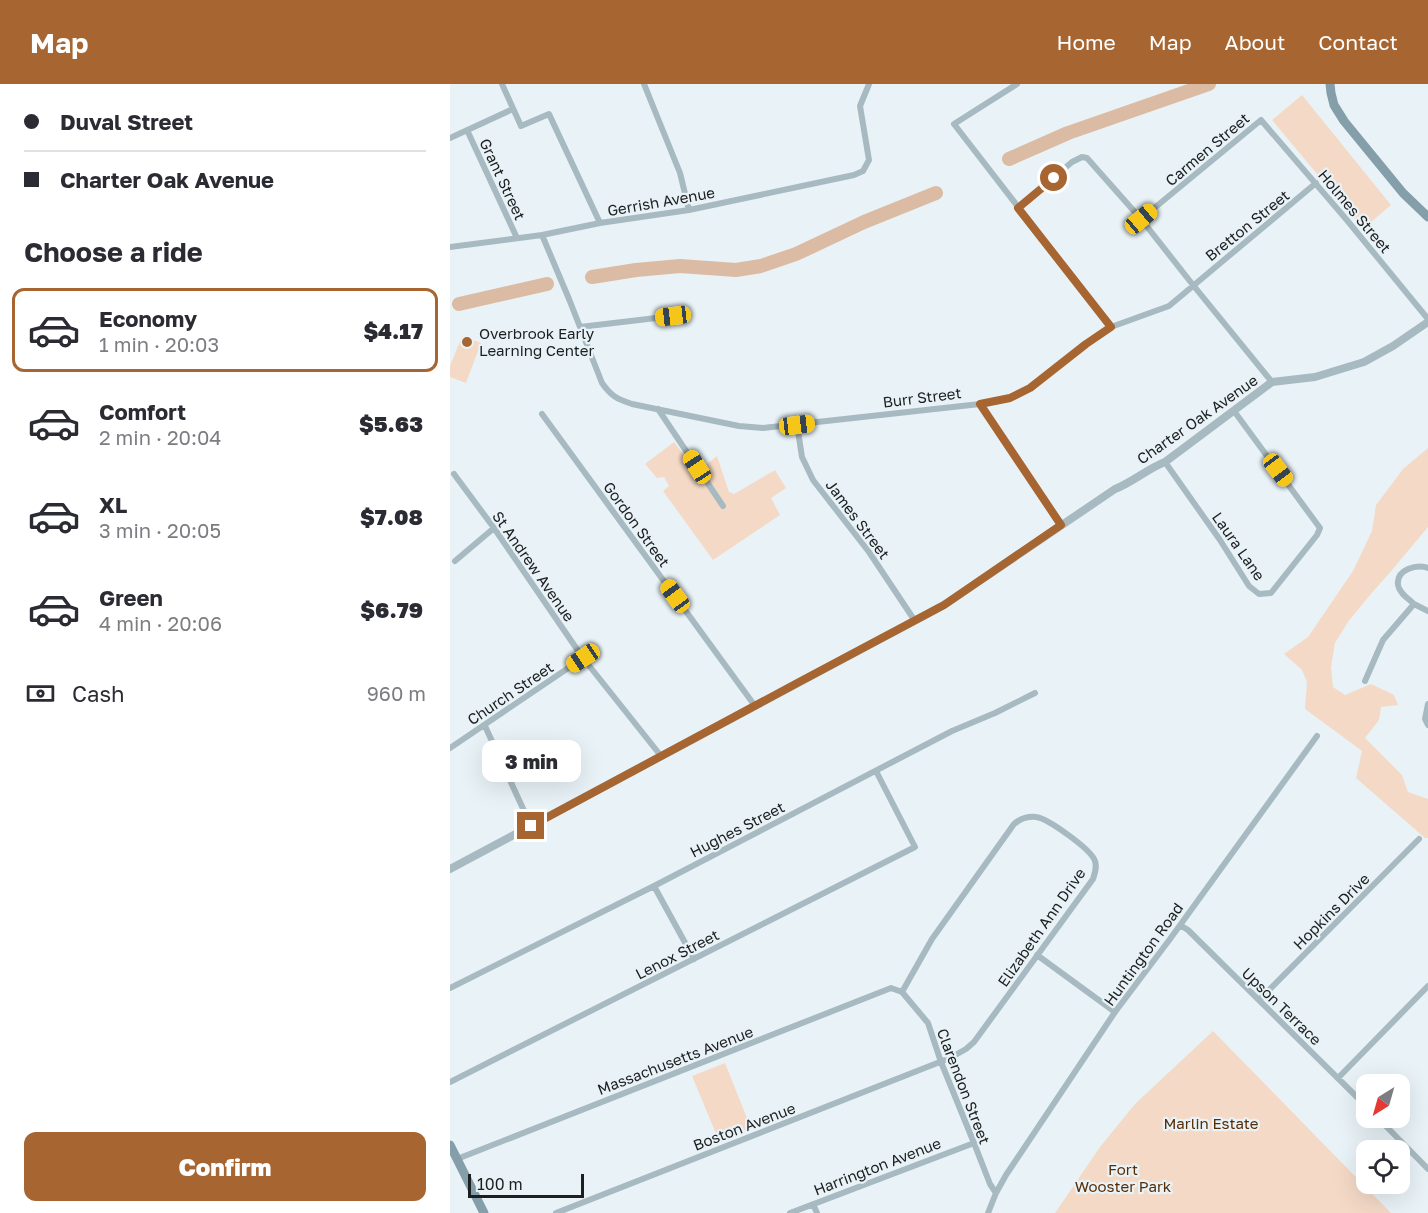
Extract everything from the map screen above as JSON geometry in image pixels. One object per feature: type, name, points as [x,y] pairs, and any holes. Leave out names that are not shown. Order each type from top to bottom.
[{"type":"main road","points":[[1330,84],[1334,105],[1344,122],[1403,194],[1428,218]]},
{"type":"main road","points":[[450,1145],[484,1213]]},
{"type":"street","points":[[502,84],[522,126],[549,114],[600,223]]},
{"type":"street","points":[[644,84],[680,173],[689,210]]},
{"type":"street","name":"Gerrish Avenue","points":[[450,247],[542,236],[600,223],[689,210],[854,175],[863,171],[869,160],[860,106],[869,84]]},
{"type":"street","points":[[1017,84],[954,124],[1111,327]]},
{"type":"street","points":[[450,138],[513,109]]},
{"type":"street","name":"Holmes Street","points":[[1261,120],[1316,183],[1428,320]]},
{"type":"street","name":"Carmen Street","points":[[1141,219],[1261,120]]},
{"type":"street","name":"Grant Street","points":[[467,130],[517,238]]},
{"type":"street","points":[[1018,208],[1072,162],[1082,157],[1090,160],[1141,219],[1272,382],[1315,377],[1364,362],[1393,346],[1428,320]]},
{"type":"street","name":"Bretton Street","points":[[1193,285],[1316,183]]},
{"type":"street","name":"Burr Street","points":[[542,236],[602,383],[609,393],[632,404],[739,426],[764,428],[980,404],[1010,398],[1030,388],[1111,327],[1168,306],[1193,285]]},
{"type":"street","points":[[580,327],[673,316]]},
{"type":"street","name":"Charter Oak Avenue","points":[[451,867],[944,605],[1115,489],[1165,462],[1272,382]]},
{"type":"street","points":[[980,404],[1061,525]]},
{"type":"street","points":[[658,408],[723,506]]},
{"type":"street","name":"Laura Lane","points":[[1165,462],[1249,586],[1259,594],[1271,593],[1317,535],[1320,528],[1234,411]]},
{"type":"street","name":"Gordon Street","points":[[542,414],[755,706]]},
{"type":"street","name":"James Street","points":[[797,425],[802,457],[813,480],[869,552],[915,621]]},
{"type":"street","name":"St Andrew Avenue","points":[[454,474],[583,658],[661,756]]},
{"type":"street","points":[[455,561],[494,528]]},
{"type":"street","points":[[1428,568],[1411,567],[1402,573],[1398,582],[1401,592],[1414,604],[1428,611]]},
{"type":"street","points":[[1365,681],[1379,646],[1414,604]]},
{"type":"street","name":"Church Street","points":[[450,748],[583,658]]},
{"type":"street","name":"Hughes Street","points":[[450,988],[654,886],[952,731],[1035,693]]},
{"type":"street","points":[[1428,704],[1425,719],[1428,726]]},
{"type":"street","points":[[484,726],[531,826]]},
{"type":"street","name":"Huntington Road","points":[[988,1213],[1006,1175],[1115,1011],[1317,736]]},
{"type":"street","name":"Lenox Street","points":[[450,1082],[915,847],[876,771]]},
{"type":"street","name":"Elizabeth Ann Drive","points":[[902,992],[932,939],[1018,820],[1028,817],[1044,819],[1085,848],[1095,861],[1093,879],[974,1042],[941,1062]]},
{"type":"street","name":"Hopkins Drive","points":[[1259,1000],[1419,839]]},
{"type":"street","points":[[654,886],[694,959]]},
{"type":"street","name":"Upson Terrace","points":[[1180,925],[1188,930],[1356,1095]]},
{"type":"street","points":[[1037,955],[1115,1011]]},
{"type":"street","name":"Massachusetts Avenue","points":[[457,1159],[891,988],[902,992]]},
{"type":"street","points":[[1339,1077],[1427,990]]},
{"type":"street","name":"Clarendon Street","points":[[902,992],[928,1023],[941,1062],[990,1184],[996,1193]]},
{"type":"street","name":"Boston Avenue","points":[[556,1213],[941,1062]]},
{"type":"street","points":[[1388,1128],[1428,1169]]},
{"type":"street","name":"Harrington Avenue","points":[[790,1213],[974,1143]]},
{"type":"street","points":[[813,1204],[817,1213]]},
{"type":"green space","points":[[1302,95],[1391,205],[1363,229],[1272,120]]},
{"type":"green space","points":[[462,336],[481,343],[466,383],[450,377],[450,366]]},
{"type":"green space","points":[[674,442],[697,472],[717,456],[729,492],[734,494],[775,470],[786,488],[771,498],[780,515],[713,560],[663,491],[669,486],[664,477],[657,478],[645,464]]},
{"type":"green space","points":[[1428,448],[1428,527],[1348,622],[1335,643],[1331,667],[1333,687],[1345,695],[1371,684],[1394,695],[1398,705],[1381,707],[1379,720],[1365,738],[1402,775],[1408,792],[1428,799],[1428,838],[1425,838],[1356,778],[1362,751],[1305,709],[1307,682],[1302,670],[1284,654],[1308,637],[1353,571],[1372,531],[1376,505],[1403,469]]},
{"type":"green space","name":"Marlin Estate","points":[[1213,1031],[1356,1177],[1356,1194],[1372,1194],[1391,1213],[1055,1213],[1100,1147],[1135,1104]]},
{"type":"green space","points":[[725,1063],[751,1128],[719,1141],[692,1076]]},
{"type":"waterway","points":[[1009,159],[1068,133],[1209,84]]},
{"type":"waterway","points":[[592,277],[680,266],[736,270],[761,266],[796,254],[864,222],[936,193]]},
{"type":"waterway","points":[[459,304],[547,284]]},
{"type":"place","name":"Overbrook Early Learning Center","points":[[467,342]]},
{"type":"route","points":[[531,826],[944,605],[1061,525],[980,404],[1010,398],[1030,388],[1111,327],[1018,208],[1054,178]]},
{"type":"park label","name":"Fort Wooster Park","points":[[1123,1178]]}]
